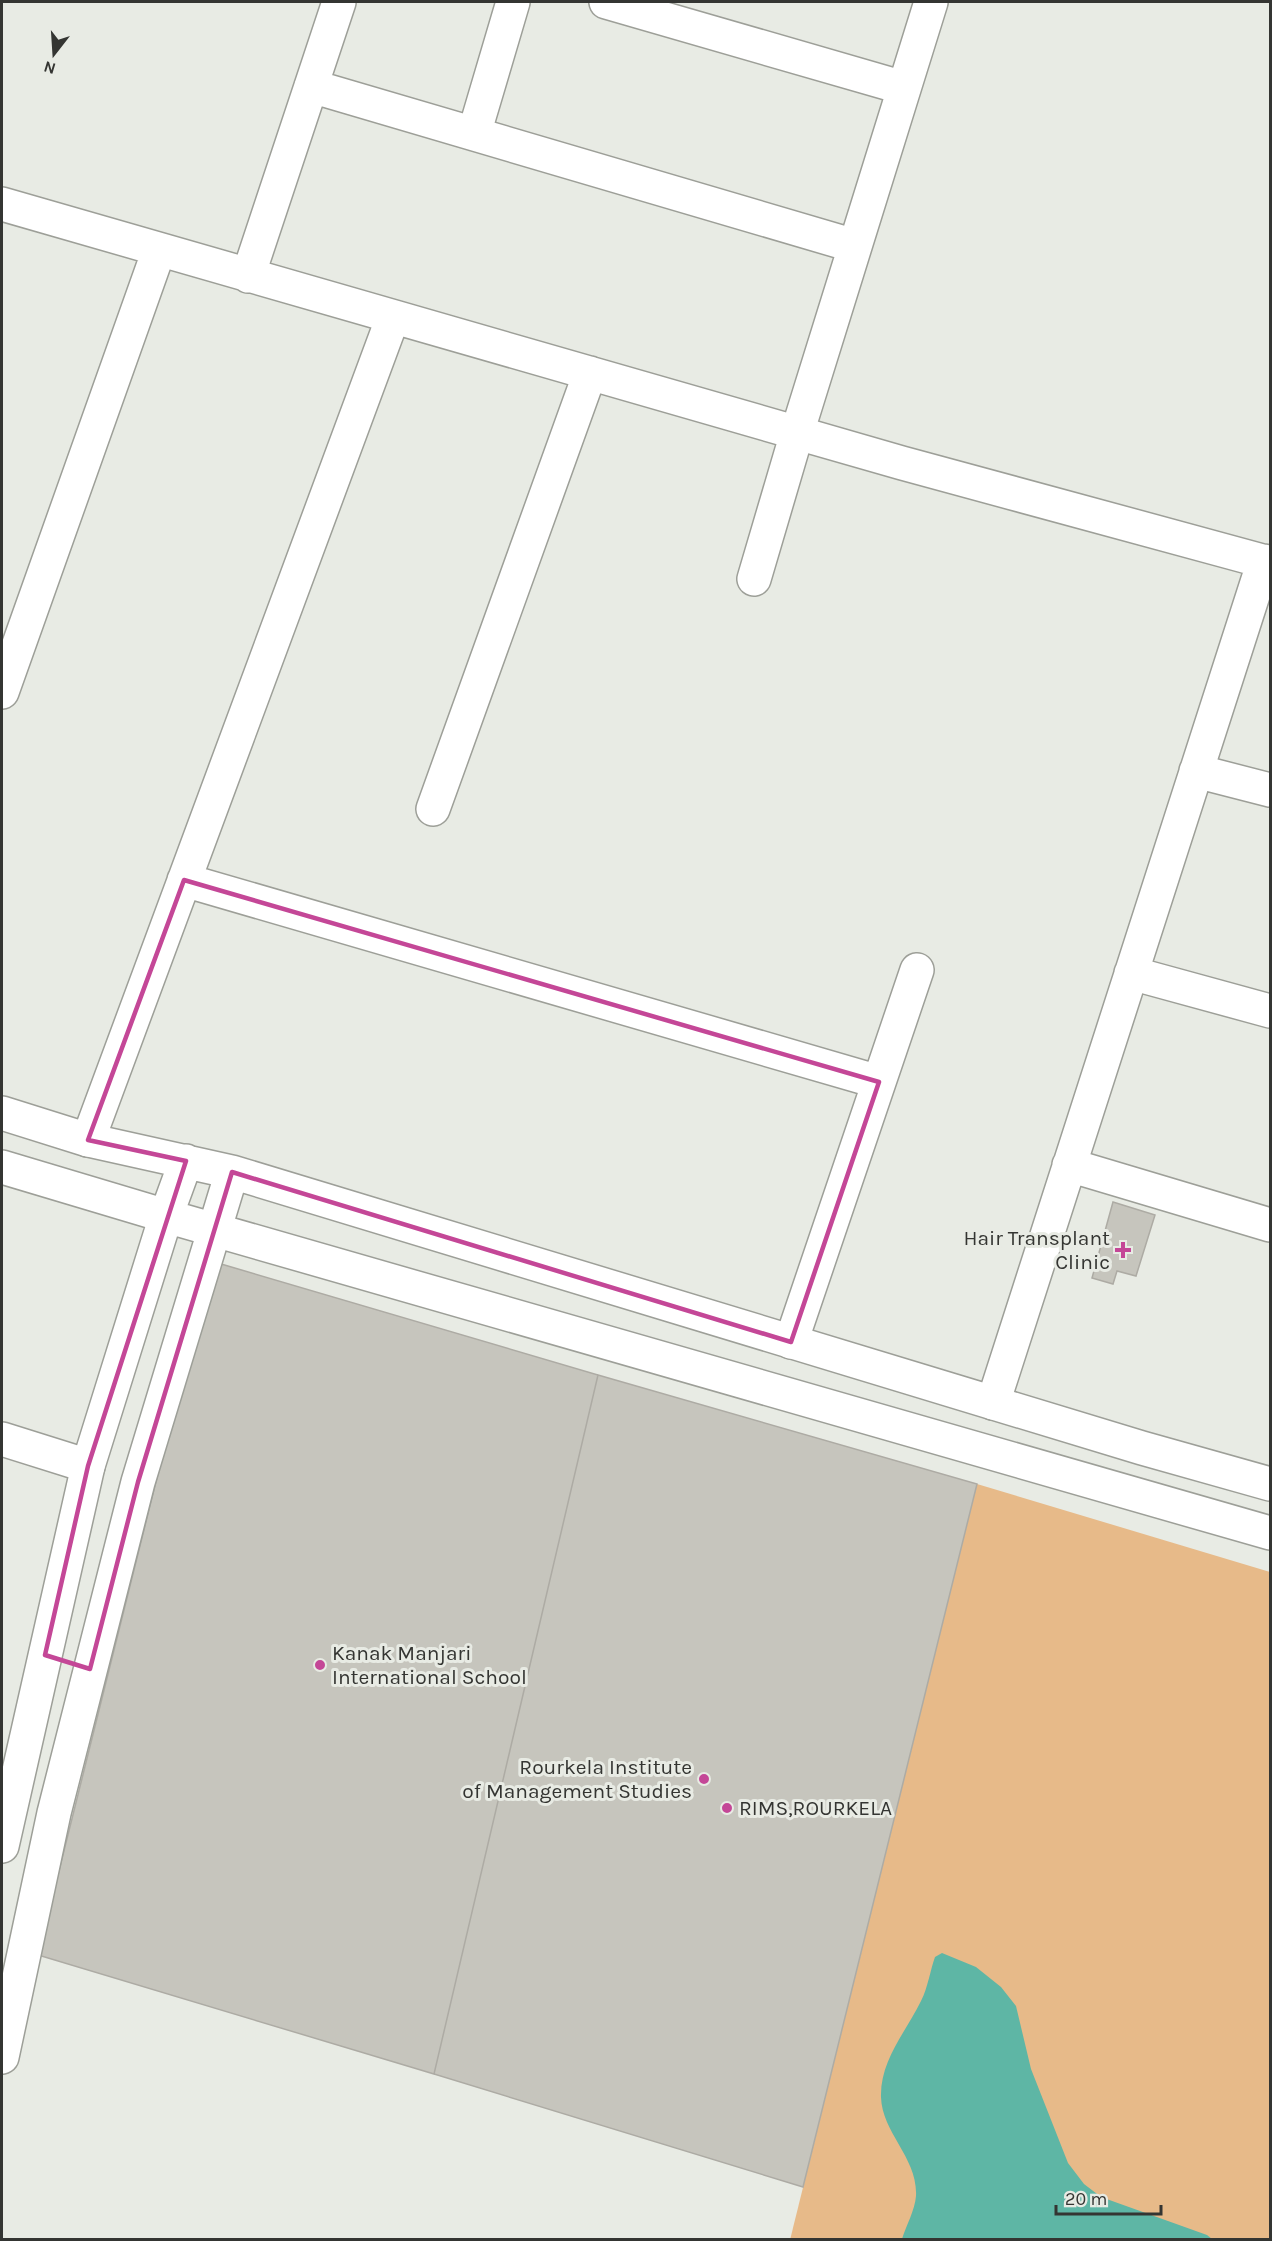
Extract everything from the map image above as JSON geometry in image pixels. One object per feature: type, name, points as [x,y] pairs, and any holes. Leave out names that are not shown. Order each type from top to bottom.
[{"type":"street","points":[[248,276],[339,2]]},
{"type":"street","points":[[474,134],[513,2]]},
{"type":"street","points":[[606,2],[904,87]]},
{"type":"street","points":[[754,579],[931,2]]},
{"type":"street","points":[[311,86],[855,246]]},
{"type":"street","points":[[2,204],[797,433],[1267,562],[1196,771],[993,1403]]},
{"type":"street","points":[[2,692],[159,250]]},
{"type":"street","points":[[88,1140],[393,317]]},
{"type":"street","points":[[433,809],[590,373]]},
{"type":"street","points":[[1196,771],[1270,790]]},
{"type":"street","points":[[184,880],[879,1082]]},
{"type":"street","points":[[792,1342],[918,970]]},
{"type":"street","points":[[1131,974],[1270,1011]]},
{"type":"street","points":[[2,1113],[88,1140],[232,1172],[1142,1448],[1270,1484]]},
{"type":"street","points":[[2,1846],[7,1798],[45,1655],[88,1466],[166,1216],[186,1161]]},
{"type":"street","points":[[1070,1165],[1270,1225]]},
{"type":"street","points":[[2,1167],[1270,1533]]},
{"type":"street","points":[[2,2057],[54,1813],[138,1482],[232,1172]]},
{"type":"street","points":[[2,1439],[88,1466]]},
{"type":"street","points":[[45,1655],[90,1669]]},
{"type":"highlighted area","points":[[184,880],[879,1082],[791,1342],[232,1172],[138,1482],[90,1669],[45,1655],[88,1466],[186,1161],[88,1140]]},
{"type":"shaded area","points":[[977,1484],[1270,1572],[1270,2239],[790,2240]]},
{"type":"water","points":[[942,1953],[976,1967],[1001,1987],[1016,2006],[1031,2069],[1068,2163],[1084,2184],[1101,2197],[1207,2235],[1212,2239],[902,2239],[915,2201],[915,2182],[906,2157],[887,2122],[881,2097],[882,2084],[889,2059],[923,1996],[935,1957]]},
{"type":"building","points":[[1113,1202],[1155,1215],[1136,1276],[1117,1271],[1113,1284],[1092,1278]]},
{"type":"building","name":"Kanak Manjari International School","points":[[211,1261],[598,1375],[434,2074],[38,1955]]},
{"type":"building","name":"Rourkela Institute of Management Studies","points":[[598,1375],[977,1484],[803,2187],[434,2074]]},
{"type":"place","name":"Hair Transplant Clinic","points":[[1123,1250]]},
{"type":"place","name":"Kanak Manjari International School","points":[[320,1665]]},
{"type":"place","name":"Rourkela Institute of Management Studies","points":[[704,1779]]},
{"type":"place","name":"RIMS,ROURKELA","points":[[727,1808]]}]
